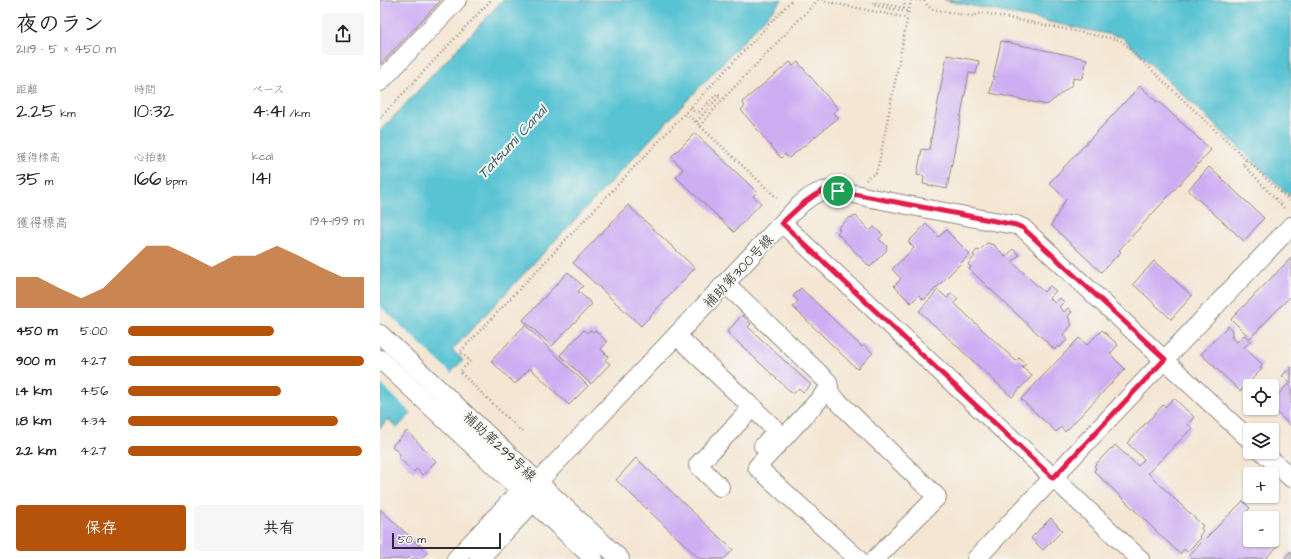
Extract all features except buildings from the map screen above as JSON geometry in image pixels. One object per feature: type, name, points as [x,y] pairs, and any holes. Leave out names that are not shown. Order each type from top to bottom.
[{"type":"street","points":[[380,82],[457,0]]},
{"type":"street","points":[[782,223],[803,202],[824,190],[838,191],[1016,225],[1023,228],[1243,433]]},
{"type":"street","points":[[976,559],[1165,359],[1289,218]]},
{"type":"street","name":"補助第300号線","points":[[538,482],[782,223],[1140,559]]},
{"type":"street","points":[[726,284],[828,382],[829,387],[757,467],[858,559]]},
{"type":"street","name":"補助第299号線","points":[[380,334],[620,559]]},
{"type":"street","points":[[677,336],[777,431],[745,466]]},
{"type":"street","name":"補助第299号線","points":[[380,359],[594,559]]},
{"type":"street","points":[[827,391],[937,497],[876,559]]},
{"type":"street","points":[[720,487],[698,465],[753,407]]},
{"type":"street","points":[[1271,459],[1291,478]]},
{"type":"street","points":[[479,559],[538,482]]},
{"type":"street","points":[[456,559],[527,496]]},
{"type":"path","points":[[380,118],[492,0]]},
{"type":"path","points":[[522,432],[460,372],[470,361],[460,352],[792,0]]},
{"type":"path","points":[[700,126],[722,100],[818,0],[907,18]]},
{"type":"path","points":[[905,0],[904,8],[873,2],[873,5],[908,12]]},
{"type":"path","points":[[865,181],[869,176],[876,173],[910,0]]},
{"type":"path","points":[[916,0],[924,2],[931,9],[971,16],[983,13],[1120,40],[1291,202]]},
{"type":"path","points":[[690,108],[697,114],[718,93],[720,96],[696,122]]},
{"type":"path","points":[[686,113],[777,198]]},
{"type":"path","points":[[1246,160],[1243,164],[1289,218]]},
{"type":"water","name":"Tatsumi Canal","points":[[503,0],[782,0],[452,350],[463,360],[397,428],[388,419],[380,428],[380,131]]},
{"type":"water","points":[[944,0],[1291,0],[1291,197],[1122,37]]},
{"type":"pier","points":[[380,306],[452,374],[413,415],[380,383]]},
{"type":"route","points":[[824,190],[838,191],[1016,225],[1023,228],[1165,359],[1053,478],[782,223],[803,202],[813,195],[824,190]]}]
